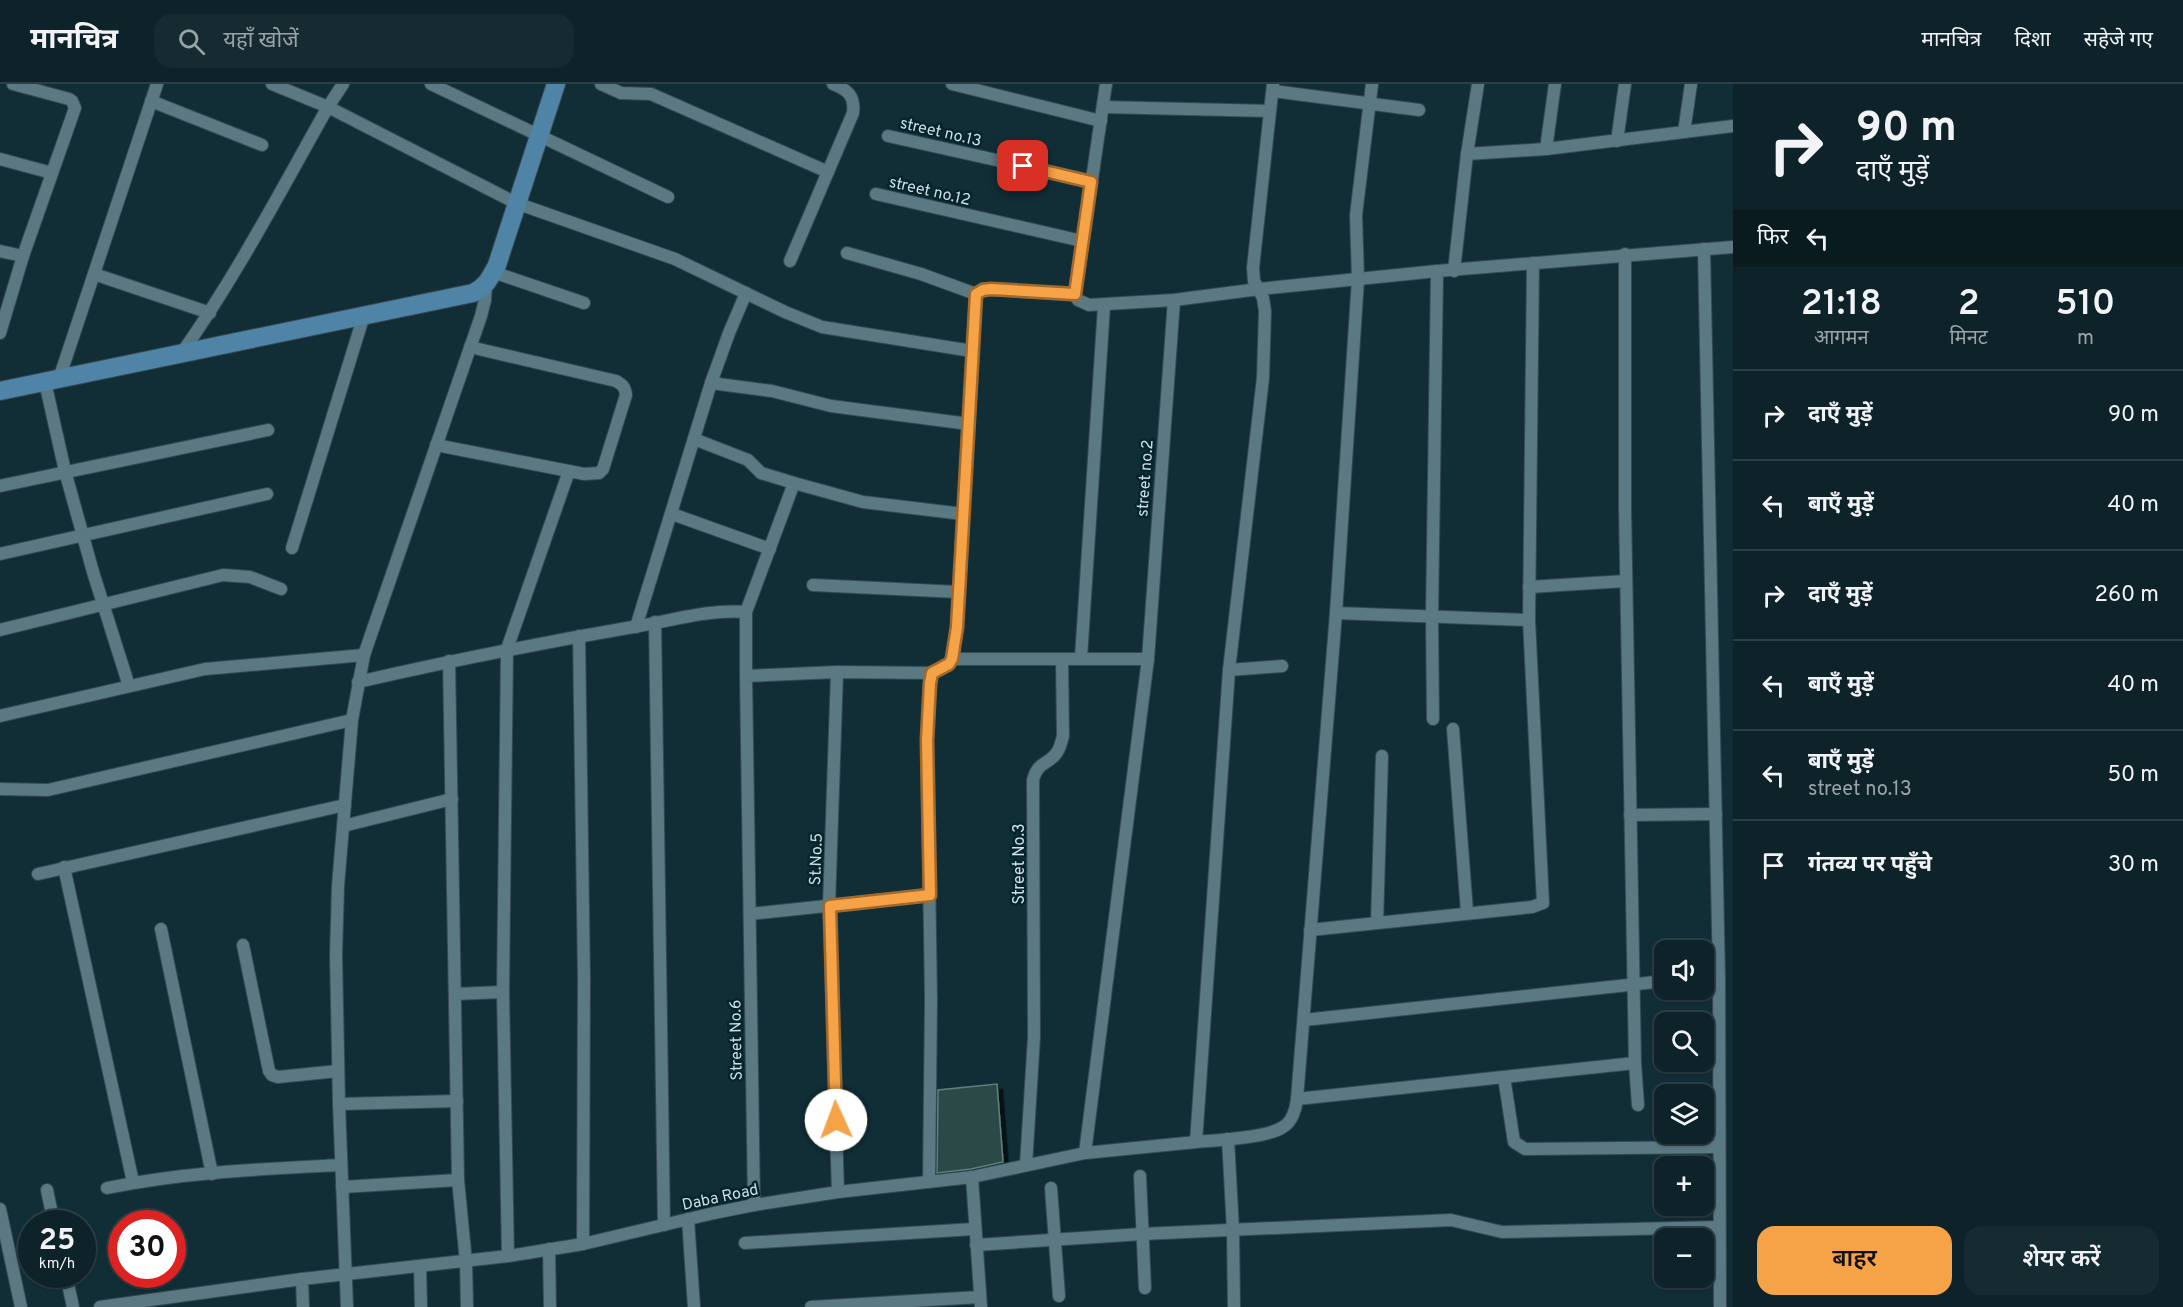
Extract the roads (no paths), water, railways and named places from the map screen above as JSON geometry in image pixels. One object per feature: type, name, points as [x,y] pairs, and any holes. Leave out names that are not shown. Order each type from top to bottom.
[{"type":"street","points":[[0,333],[23,256],[74,113],[74,104],[69,99],[13,84]]},
{"type":"street","points":[[129,686],[93,572],[65,471],[52,381],[94,274],[157,84]]},
{"type":"street","points":[[272,84],[328,107],[516,203],[675,259],[785,312],[822,327],[972,351]]},
{"type":"street","points":[[181,354],[210,313],[247,252],[343,84]]},
{"type":"street","points":[[430,84],[668,197]]},
{"type":"street","points":[[601,84],[621,93],[642,88],[828,172]]},
{"type":"street","points":[[790,261],[853,113],[854,104],[851,96],[846,89],[833,84]]},
{"type":"street","points":[[952,84],[1101,121]]},
{"type":"street","points":[[1075,294],[1106,84]]},
{"type":"street","points":[[1372,84],[1356,215],[1358,279],[1336,613],[1297,1099],[1635,1063]]},
{"type":"street","points":[[1454,270],[1467,154],[1478,84]]},
{"type":"street","points":[[1546,149],[1555,84]]},
{"type":"street","points":[[1617,141],[1624,84]]},
{"type":"street","points":[[1684,132],[1691,84]]},
{"type":"street","points":[[347,1307],[336,955],[338,886],[352,720],[358,682],[364,656],[483,308],[489,279],[497,265],[539,137],[553,86]]},
{"type":"street","points":[[1196,1142],[1229,670],[1263,378],[1265,311],[1263,298],[1254,281],[1253,268],[1273,88],[1419,110]]},
{"type":"street","points":[[151,101],[262,145]]},
{"type":"street","points":[[1103,107],[1270,111]]},
{"type":"street","points":[[1467,154],[1546,149],[1733,126]]},
{"type":"street","name":"street no.13","points":[[888,136],[1091,182]]},
{"type":"street","points":[[0,159],[52,173]]},
{"type":"street","name":"street no.12","points":[[876,194],[1082,242]]},
{"type":"street","points":[[847,253],[921,274],[976,294],[991,289],[1075,294],[1083,303],[1104,306],[1437,271],[1733,247]]},
{"type":"street","points":[[1704,249],[1719,977],[1720,1307]]},
{"type":"street","points":[[0,251],[23,256]]},
{"type":"street","points":[[1625,254],[1626,581],[1635,1063],[1638,1105]]},
{"type":"street","points":[[1311,930],[1532,907],[1543,903],[1529,620],[1533,263]]},
{"type":"street","points":[[1433,719],[1432,617],[1437,271]]},
{"type":"street","points":[[94,274],[210,313]]},
{"type":"street","points":[[489,279],[584,303]]},
{"type":"street","points":[[0,391],[472,293],[489,279]]},
{"type":"street","points":[[636,627],[711,383],[746,293]]},
{"type":"street","points":[[746,676],[837,672],[932,673],[949,664],[952,659],[957,627],[976,294]]},
{"type":"street","name":"street no.2","points":[[1085,1153],[1148,659],[1174,300]]},
{"type":"street","points":[[1081,658],[1104,306]]},
{"type":"street","points":[[292,548],[364,315]]},
{"type":"street","points":[[436,445],[568,471],[593,474],[603,469],[626,395],[622,385],[616,381],[470,347]]},
{"type":"street","points":[[711,383],[772,391],[831,406],[969,424]]},
{"type":"street","points":[[0,486],[268,430]]},
{"type":"street","points":[[694,439],[748,460],[761,473],[794,483],[863,502],[963,514]]},
{"type":"street","points":[[508,1256],[503,992],[507,649],[568,471]]},
{"type":"street","points":[[358,682],[507,649],[708,612],[746,612],[794,483]]},
{"type":"street","points":[[0,554],[267,494]]},
{"type":"street","points":[[672,514],[770,549]]},
{"type":"street","points":[[0,630],[223,575],[250,577],[281,589]]},
{"type":"street","points":[[1529,587],[1626,581]]},
{"type":"street","points":[[813,585],[959,592]]},
{"type":"street","name":"Street No.6","points":[[746,612],[754,1206]]},
{"type":"street","points":[[1336,613],[1529,620]]},
{"type":"street","points":[[655,622],[664,1225]]},
{"type":"street","points":[[579,636],[584,978],[583,1244]]},
{"type":"street","points":[[0,716],[205,669],[364,656]]},
{"type":"street","points":[[952,659],[1148,659]]},
{"type":"street","name":"Street No.3","points":[[1026,1166],[1034,1037],[1034,780],[1039,765],[1055,755],[1060,748],[1062,659]]},
{"type":"street","points":[[449,661],[458,1180],[466,1262],[467,1307]]},
{"type":"street","points":[[1229,670],[1282,666]]},
{"type":"street","name":"St.No.5","points":[[837,672],[830,906],[838,1192]]},
{"type":"street","points":[[929,1182],[931,1000],[927,740],[932,673]]},
{"type":"street","points":[[0,789],[48,790],[352,720]]},
{"type":"street","points":[[1453,729],[1467,912]]},
{"type":"street","points":[[1377,923],[1382,756]]},
{"type":"street","points":[[343,826],[452,799]]},
{"type":"street","points":[[38,874],[345,805]]},
{"type":"street","points":[[1630,815],[1716,814]]},
{"type":"street","points":[[64,867],[133,1182]]},
{"type":"street","points":[[750,914],[930,895]]},
{"type":"street","points":[[161,929],[212,1174]]},
{"type":"street","points":[[243,945],[269,1071],[272,1075],[278,1077],[338,1071]]},
{"type":"street","points":[[1714,977],[1719,977]]},
{"type":"street","points":[[1304,1020],[1654,982]]},
{"type":"street","points":[[455,994],[503,992]]},
{"type":"street","points":[[1504,1077],[1514,1142],[1524,1149],[1719,1147]]},
{"type":"street","name":"Daba Road","points":[[100,1307],[302,1279],[508,1256],[583,1244],[688,1219],[838,1192],[972,1177],[1085,1153],[1228,1139],[1273,1132],[1283,1128],[1289,1122],[1296,1108],[1297,1099]]},
{"type":"street","points":[[339,1104],[457,1101]]},
{"type":"street","points":[[1228,1139],[1234,1307]]},
{"type":"street","points":[[107,1188],[133,1182],[256,1169],[341,1165]]},
{"type":"street","points":[[1140,1176],[1145,1288]]},
{"type":"street","points":[[811,1307],[981,1302],[972,1177]]},
{"type":"street","points":[[342,1186],[458,1180]]},
{"type":"street","points":[[1051,1188],[1059,1296]]},
{"type":"street","points":[[47,1190],[51,1210]]},
{"type":"street","points":[[0,1209],[21,1307]]},
{"type":"street","points":[[688,1219],[694,1307]]},
{"type":"street","points":[[976,1245],[1055,1242],[1142,1234],[1452,1220],[1502,1232],[1719,1227]]},
{"type":"street","points":[[746,1243],[974,1229]]},
{"type":"street","points":[[549,1249],[550,1307]]},
{"type":"street","points":[[420,1267],[421,1307]]},
{"type":"street","points":[[302,1279],[303,1307]]},
{"type":"street","points":[[69,1288],[73,1307]]}]
